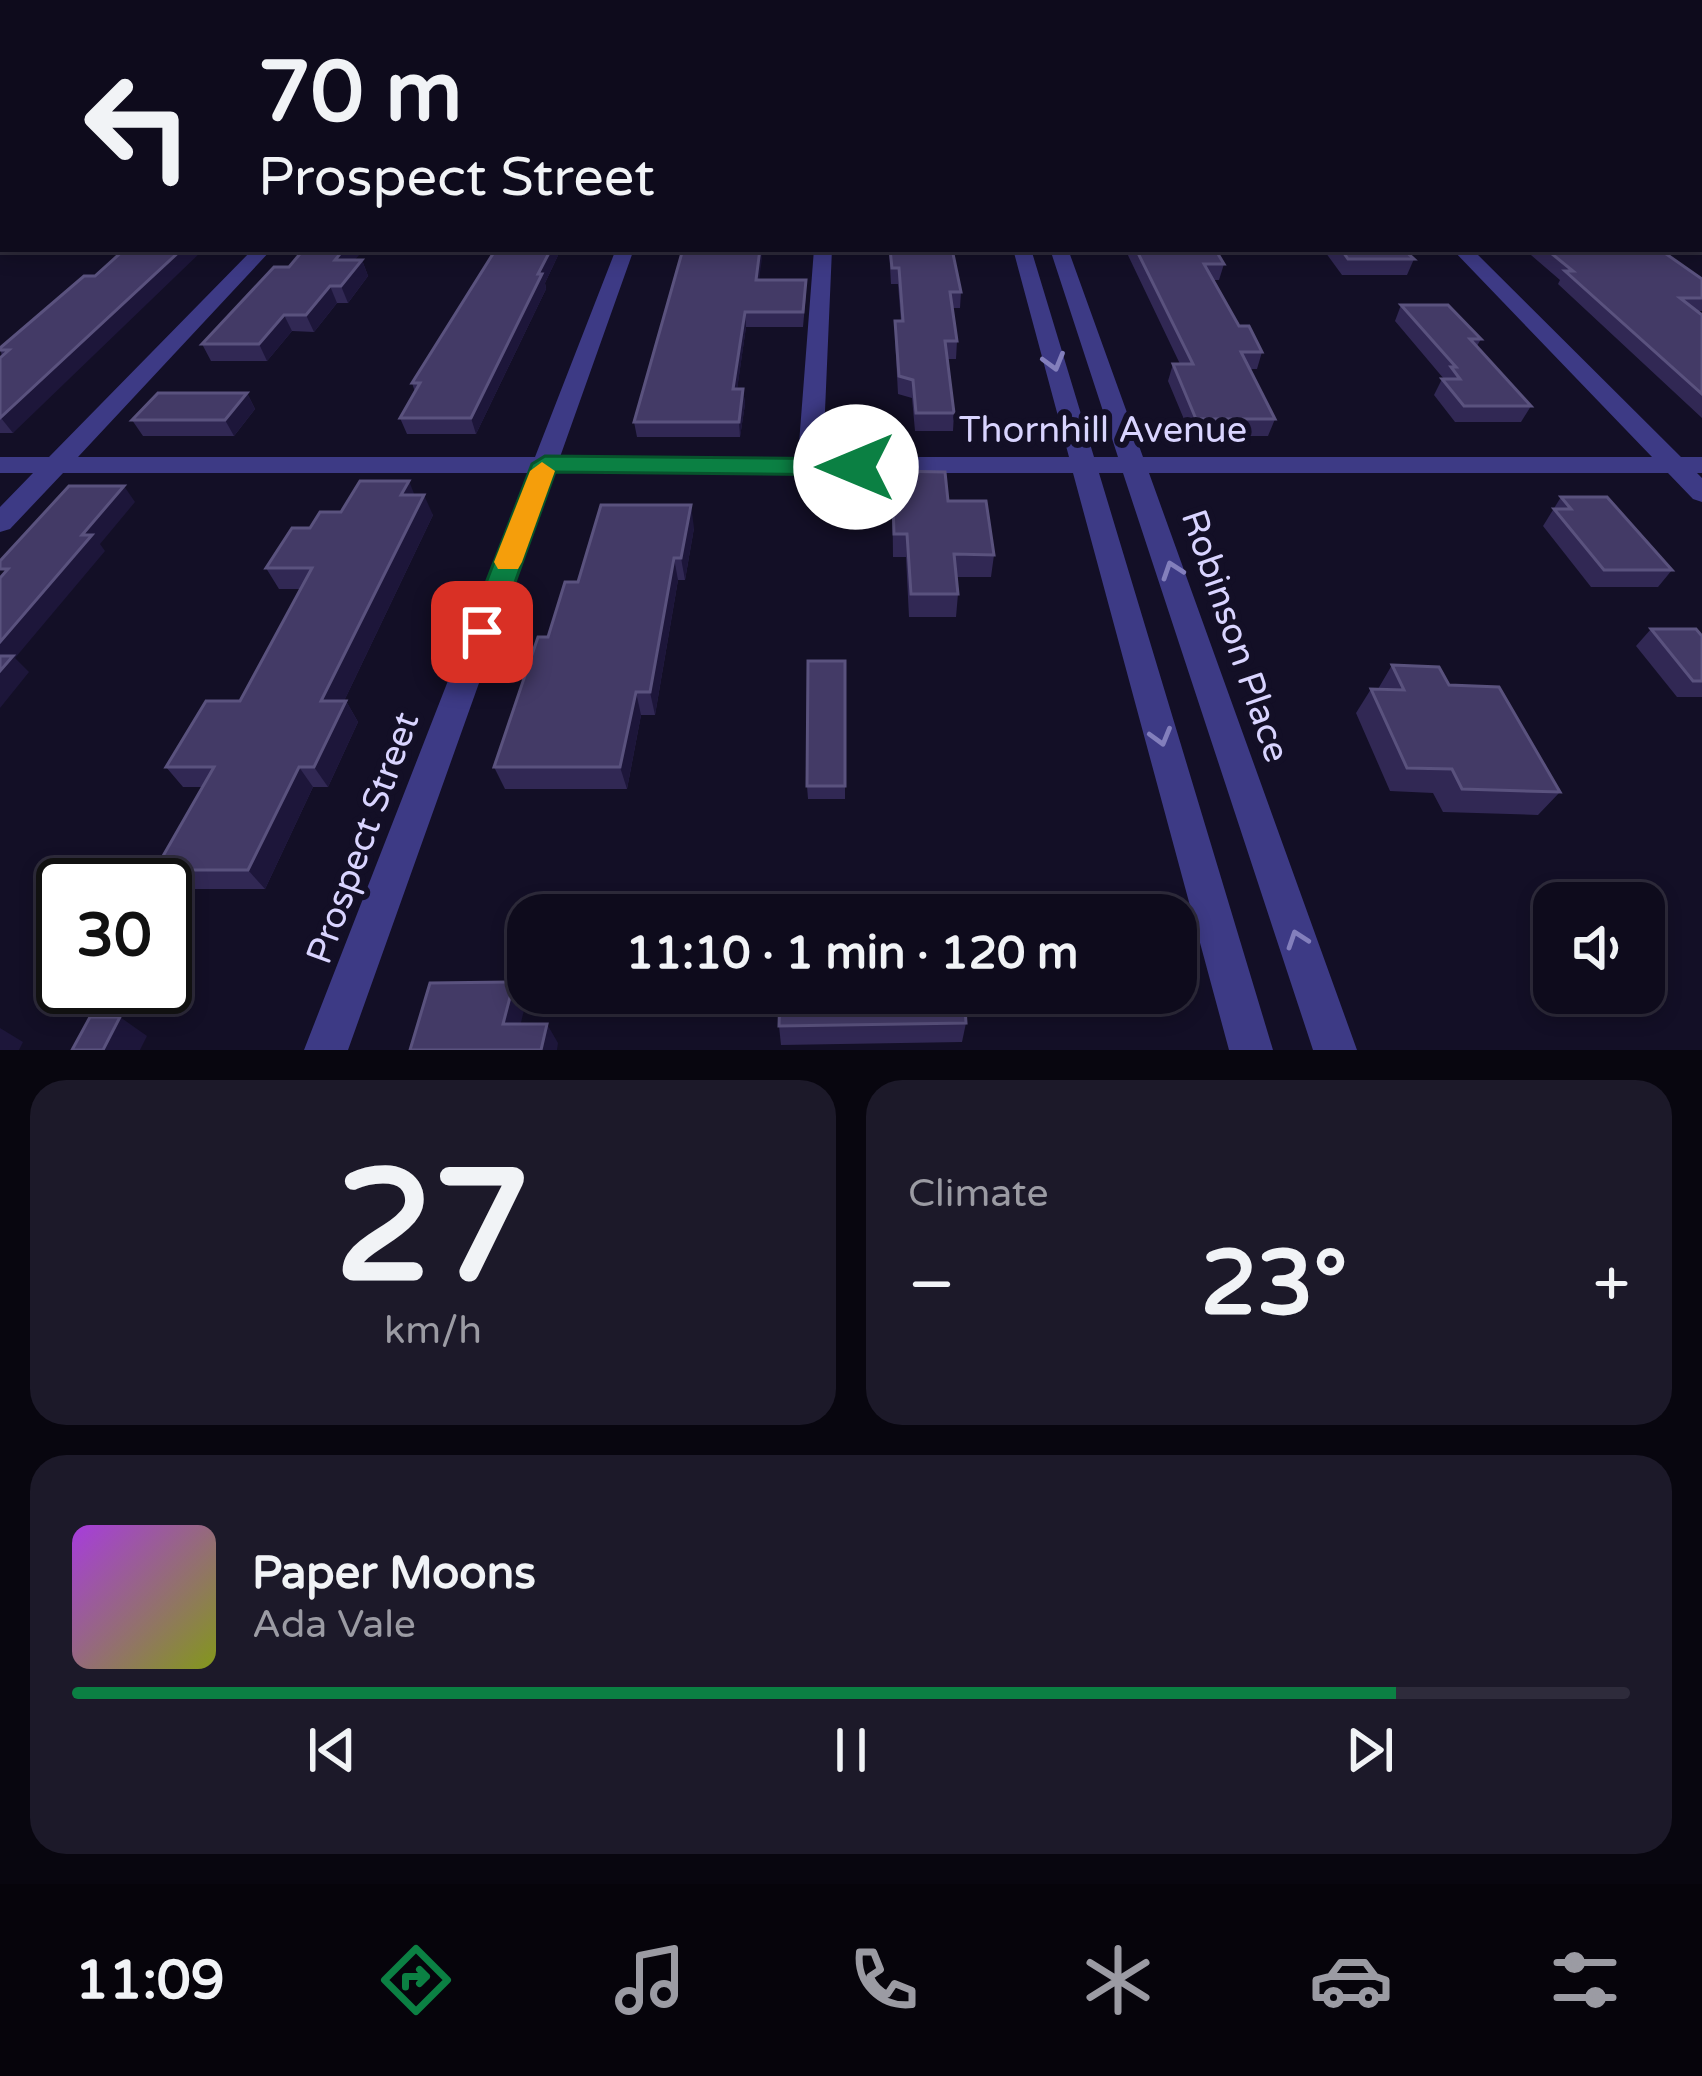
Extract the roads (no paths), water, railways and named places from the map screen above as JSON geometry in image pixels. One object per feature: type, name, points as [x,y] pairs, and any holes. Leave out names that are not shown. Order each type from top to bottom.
[{"type":"street","points":[[0,523],[260,252]]},
{"type":"street","name":"Prospect Street","points":[[326,1050],[624,252]]},
{"type":"street","points":[[810,467],[823,252]]},
{"type":"street","points":[[1023,252],[1251,1050]]},
{"type":"street","name":"Robinson Place","points":[[1060,252],[1335,1050]]},
{"type":"street","points":[[1464,252],[1689,465],[1702,493]]},
{"type":"street","name":"Thornhill Avenue","points":[[0,465],[1689,465]]}]
